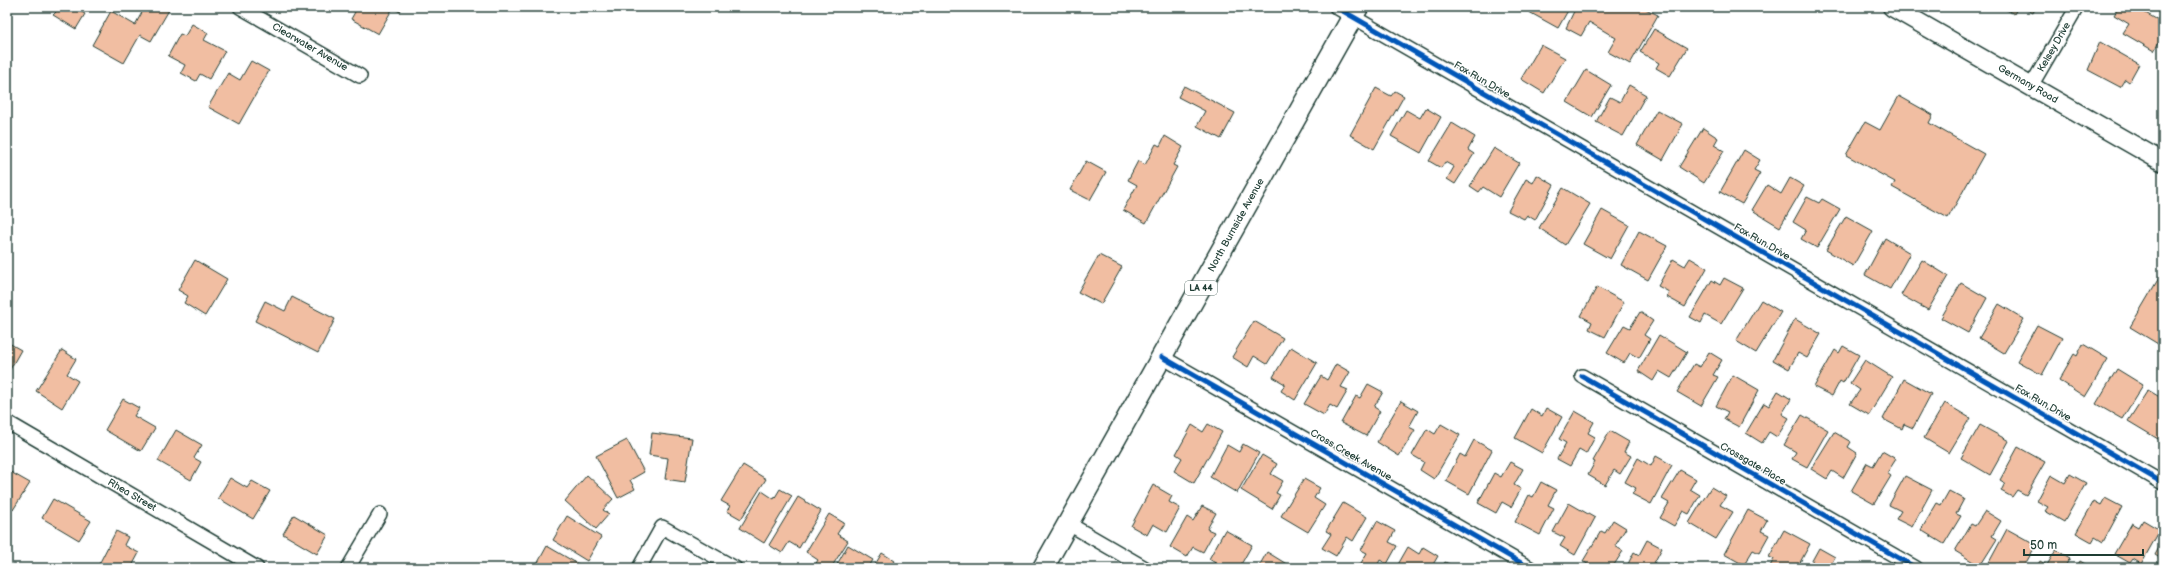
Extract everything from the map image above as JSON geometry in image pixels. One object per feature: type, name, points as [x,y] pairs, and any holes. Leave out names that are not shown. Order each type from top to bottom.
[{"type":"main road","name":"Germany Road","points":[[1892,7],[2163,162]]},
{"type":"main road","name":"North Burnside Avenue","points":[[1043,568],[1162,357],[1349,10]]},
{"type":"street","name":"Clearwater Avenue","points":[[240,7],[360,76]]},
{"type":"street","name":"Kelsey Drive","points":[[2031,86],[2078,7]]},
{"type":"street","name":"Fox Run Drive","points":[[1349,10],[2163,483]]},
{"type":"street","name":"Cross Creek Avenue","points":[[1162,357],[1530,568]]},
{"type":"street","name":"Crossgate Place","points":[[1582,376],[1916,568]]},
{"type":"street","name":"Rhea Street","points":[[7,422],[257,568]]},
{"type":"street","points":[[348,568],[380,514]]},
{"type":"street","points":[[1069,524],[1145,568]]},
{"type":"street","points":[[638,568],[662,527],[735,568]]},
{"type":"building","points":[[48,7],[80,7],[78,10],[85,14],[76,29],[53,15],[56,12]]},
{"type":"building","points":[[145,7],[164,7],[169,10],[151,41],[140,35],[124,63],[92,45],[111,11],[135,25]]},
{"type":"building","points":[[346,7],[402,7],[400,12],[393,8],[378,34],[351,19],[355,12]]},
{"type":"building","points":[[1520,7],[1570,7],[1558,28]]},
{"type":"building","points":[[1576,7],[1647,7],[1646,9],[1658,15],[1630,64],[1608,52],[1616,38],[1589,22],[1581,36],[1566,28]]},
{"type":"building","points":[[2001,7],[2018,7],[2014,14]]},
{"type":"building","points":[[2022,7],[2036,7],[2033,13]]},
{"type":"building","points":[[2119,7],[2135,7],[2163,23],[2163,35],[2154,51],[2123,33],[2129,24],[2114,15]]},
{"type":"building","points":[[192,24],[208,33],[204,40],[225,51],[209,79],[200,74],[196,81],[181,73],[185,65],[168,56],[180,34],[185,36]]},
{"type":"building","points":[[1654,29],[1687,48],[1670,76],[1656,68],[1659,63],[1640,52]]},
{"type":"building","points":[[2100,42],[2139,64],[2129,82],[2125,79],[2120,87],[2088,70]]},
{"type":"building","points":[[1541,45],[1565,58],[1544,93],[1521,79]]},
{"type":"building","points":[[251,61],[269,71],[239,124],[208,107],[228,73],[240,80]]},
{"type":"building","points":[[1586,70],[1611,85],[1592,117],[1567,102]]},
{"type":"building","points":[[1629,85],[1646,95],[1623,136],[1596,122],[1610,97],[1620,102]]},
{"type":"building","points":[[1184,86],[1235,113],[1221,139],[1197,126],[1205,111],[1178,97]]},
{"type":"building","points":[[1376,88],[1391,96],[1395,91],[1404,96],[1374,149],[1350,135]]},
{"type":"building","points":[[1899,96],[1933,115],[1929,123],[1984,154],[1948,218],[1892,187],[1895,182],[1846,155],[1865,122],[1880,130]]},
{"type":"building","points":[[1426,108],[1441,117],[1421,153],[1391,136],[1406,110],[1420,118]]},
{"type":"building","points":[[1657,110],[1683,124],[1663,160],[1637,145]]},
{"type":"building","points":[[1452,123],[1475,137],[1468,150],[1474,154],[1455,184],[1447,179],[1454,167],[1445,162],[1441,168],[1429,161]]},
{"type":"building","points":[[1703,128],[1718,138],[1714,145],[1724,151],[1704,183],[1679,167]]},
{"type":"building","points":[[1165,136],[1183,147],[1173,165],[1177,167],[1146,223],[1123,210],[1137,185],[1128,180],[1138,161],[1145,165],[1156,144],[1160,146]]},
{"type":"building","points":[[1494,148],[1519,163],[1499,197],[1483,187],[1479,192],[1470,186]]},
{"type":"building","points":[[1744,150],[1760,160],[1754,170],[1760,173],[1742,204],[1720,192]]},
{"type":"building","points":[[1086,161],[1106,172],[1090,200],[1070,190]]},
{"type":"building","points":[[1537,175],[1554,185],[1535,220],[1527,215],[1524,219],[1508,211],[1526,179],[1533,183]]},
{"type":"building","points":[[1790,178],[1804,186],[1780,227],[1752,210],[1767,185],[1781,194]]},
{"type":"building","points":[[1563,188],[1590,204],[1565,245],[1539,228]]},
{"type":"building","points":[[1807,197],[1819,203],[1822,199],[1840,209],[1817,248],[1801,239],[1806,230],[1793,222]]},
{"type":"building","points":[[1602,210],[1629,225],[1610,259],[1583,244]]},
{"type":"building","points":[[1846,216],[1873,231],[1853,266],[1826,250]]},
{"type":"building","points":[[1639,231],[1667,246],[1648,280],[1621,265]]},
{"type":"building","points":[[1885,238],[1910,253],[1890,289],[1865,275]]},
{"type":"building","points":[[1099,255],[1122,267],[1101,304],[1078,292]]},
{"type":"building","points":[[1690,258],[1707,268],[1685,307],[1667,297],[1669,292],[1658,286],[1673,259],[1685,266]]},
{"type":"building","points":[[195,260],[227,279],[205,316],[184,303],[188,296],[178,290]]},
{"type":"building","points":[[1922,260],[1948,276],[1928,310],[1901,295]]},
{"type":"building","points":[[2163,271],[2163,347],[2130,327]]},
{"type":"building","points":[[1724,278],[1743,288],[1721,324],[1705,315],[1701,323],[1690,317],[1712,280],[1720,285]]},
{"type":"building","points":[[1961,283],[1987,298],[1968,333],[1941,318]]},
{"type":"building","points":[[1597,287],[1624,302],[1605,337],[1589,329],[1592,322],[1581,316]]},
{"type":"building","points":[[292,297],[335,319],[318,353],[255,321],[265,301],[285,311]]},
{"type":"building","points":[[1761,300],[1781,312],[1756,353],[1736,341]]},
{"type":"building","points":[[1999,304],[2024,319],[2004,353],[1979,338]]},
{"type":"building","points":[[1640,312],[1653,321],[1644,335],[1650,339],[1639,358],[1630,353],[1624,363],[1607,353],[1624,325],[1630,328]]},
{"type":"building","points":[[1795,319],[1821,334],[1807,358],[1798,353],[1789,369],[1773,360]]},
{"type":"building","points":[[1254,321],[1283,338],[1267,364],[1254,356],[1248,367],[1232,357]]},
{"type":"building","points":[[2037,325],[2062,338],[2042,375],[2017,361]]},
{"type":"building","points":[[1659,335],[1687,352],[1671,378],[1659,371],[1653,381],[1638,371]]},
{"type":"building","points":[[7,342],[21,350],[8,373],[7,373]]},
{"type":"building","points":[[2083,344],[2108,359],[2085,397],[2059,380],[2074,354],[2077,356]]},
{"type":"building","points":[[1843,346],[1859,355],[1843,383],[1840,381],[1832,396],[1814,387],[1835,350],[1839,353]]},
{"type":"building","points":[[1291,347],[1317,363],[1295,400],[1281,391],[1285,384],[1273,377]]},
{"type":"building","points":[[62,350],[76,359],[67,374],[78,381],[62,408],[36,391]]},
{"type":"building","points":[[1709,352],[1722,360],[1713,375],[1718,377],[1701,406],[1677,392],[1694,364],[1700,367]]},
{"type":"building","points":[[1865,360],[1892,377],[1869,415],[1850,404],[1860,390],[1850,383]]},
{"type":"building","points":[[1336,364],[1350,372],[1341,387],[1348,390],[1337,409],[1330,405],[1324,415],[1304,404],[1321,376],[1327,380]]},
{"type":"building","points":[[2117,369],[2143,385],[2122,419],[2096,404]]},
{"type":"building","points":[[1733,375],[1759,390],[1739,427],[1724,419],[1728,412],[1716,406]]},
{"type":"building","points":[[1904,379],[1931,394],[1913,428],[1904,424],[1902,429],[1883,419]]},
{"type":"building","points":[[1368,384],[1383,392],[1374,407],[1380,411],[1366,436],[1341,423],[1356,396],[1360,398]]},
{"type":"building","points":[[2148,390],[2163,399],[2163,431],[2158,439],[2128,421]]},
{"type":"building","points":[[1778,391],[1791,399],[1782,414],[1789,418],[1777,437],[1769,432],[1762,443],[1746,433],[1764,403],[1769,406]]},
{"type":"building","points":[[123,399],[139,408],[134,416],[155,428],[141,451],[105,430]]},
{"type":"building","points":[[1401,401],[1418,411],[1409,427],[1415,430],[1399,456],[1377,442]]},
{"type":"building","points":[[1945,403],[1970,418],[1949,453],[1924,438]]},
{"type":"building","points":[[1546,408],[1562,417],[1542,453],[1515,438],[1531,409],[1542,416]]},
{"type":"building","points":[[1575,411],[1594,422],[1588,433],[1595,437],[1586,454],[1579,450],[1570,466],[1557,459],[1566,443],[1559,439]]},
{"type":"building","points":[[1802,415],[1828,430],[1807,467],[1792,459],[1796,452],[1784,445]]},
{"type":"building","points":[[1208,424],[1222,432],[1194,483],[1174,471],[1182,458],[1176,454],[1192,425],[1203,432]]},
{"type":"building","points":[[1441,424],[1460,435],[1434,479],[1420,470],[1424,462],[1412,455],[1427,429],[1435,434]]},
{"type":"building","points":[[1980,425],[2009,441],[1990,475],[1961,458]]},
{"type":"building","points":[[176,430],[202,445],[194,458],[201,462],[191,480],[158,461]]},
{"type":"building","points":[[1610,431],[1629,442],[1624,452],[1631,456],[1620,474],[1614,470],[1605,485],[1588,475],[1595,462],[1593,461]]},
{"type":"building","points":[[1834,432],[1851,442],[1848,447],[1857,453],[1843,478],[1832,471],[1827,479],[1811,469]]},
{"type":"building","points":[[652,433],[692,438],[685,482],[665,479],[668,458],[649,455]]},
{"type":"building","points":[[627,440],[644,472],[630,480],[635,489],[618,498],[596,456]]},
{"type":"building","points":[[1474,440],[1492,450],[1469,494],[1446,481],[1460,454],[1465,457]]},
{"type":"building","points":[[1243,444],[1259,453],[1237,493],[1210,477],[1227,445],[1239,452]]},
{"type":"building","points":[[2018,447],[2045,462],[2026,495],[2017,490],[2012,497],[2001,491],[2005,483],[2000,480]]},
{"type":"building","points":[[1882,451],[1896,459],[1887,473],[1891,476],[1874,504],[1851,491],[1867,463],[1873,466]]},
{"type":"building","points":[[1262,455],[1277,464],[1271,474],[1283,481],[1276,493],[1280,495],[1272,509],[1241,490]]},
{"type":"building","points":[[1656,456],[1672,465],[1651,504],[1632,494],[1636,488],[1625,482],[1638,458],[1651,466]]},
{"type":"building","points":[[1510,462],[1523,469],[1514,485],[1521,489],[1511,507],[1502,502],[1496,513],[1478,503],[1494,473],[1501,477]]},
{"type":"building","points":[[743,465],[766,479],[741,519],[727,511],[730,506],[721,501]]},
{"type":"building","points":[[7,470],[30,483],[13,510],[7,507]]},
{"type":"building","points":[[1680,470],[1696,479],[1690,489],[1700,495],[1689,514],[1683,511],[1674,526],[1660,518],[1669,503],[1662,499]]},
{"type":"building","points":[[2070,474],[2086,483],[2064,522],[2045,511],[2048,507],[2037,501],[2051,475],[2065,483]]},
{"type":"building","points":[[587,475],[613,499],[603,510],[609,514],[596,529],[565,501]]},
{"type":"building","points":[[1905,476],[1932,490],[1912,527],[1896,519],[1901,511],[1889,505]]},
{"type":"building","points":[[230,478],[247,488],[252,481],[270,491],[253,519],[218,498]]},
{"type":"building","points":[[1304,479],[1320,488],[1314,498],[1325,505],[1308,532],[1281,516]]},
{"type":"building","points":[[1541,482],[1556,490],[1548,505],[1554,508],[1540,535],[1515,522],[1529,495],[1533,497]]},
{"type":"building","points":[[1153,485],[1172,496],[1169,502],[1180,508],[1167,532],[1153,524],[1147,535],[1131,526]]},
{"type":"building","points":[[1711,487],[1726,496],[1720,505],[1733,512],[1716,539],[1689,523]]},
{"type":"building","points":[[780,489],[792,496],[764,543],[740,528],[762,491],[774,499]]},
{"type":"building","points":[[1949,491],[1964,499],[1956,514],[1961,516],[1944,544],[1921,530],[1937,503],[1941,505]]},
{"type":"building","points":[[798,497],[821,511],[799,548],[789,542],[782,553],[769,545]]},
{"type":"building","points":[[2105,498],[2122,507],[2103,542],[2095,537],[2092,542],[2076,533],[2094,501],[2101,505]]},
{"type":"building","points":[[53,499],[91,521],[79,540],[42,518]]},
{"type":"building","points":[[1343,503],[1367,517],[1353,541],[1347,537],[1336,556],[1322,548],[1331,534],[1326,531]]},
{"type":"building","points":[[1569,503],[1595,518],[1575,555],[1560,546],[1565,538],[1553,532]]},
{"type":"building","points":[[1202,506],[1216,513],[1207,529],[1214,532],[1203,552],[1193,547],[1187,557],[1170,547],[1187,517],[1193,521]]},
{"type":"building","points":[[1748,510],[1767,520],[1761,531],[1769,535],[1759,553],[1753,550],[1744,565],[1724,554]]},
{"type":"building","points":[[1985,511],[2001,521],[1992,536],[1997,539],[1980,566],[1955,551],[1971,524],[1975,526]]},
{"type":"building","points":[[829,514],[844,523],[837,534],[848,541],[831,568],[813,568],[818,560],[806,552]]},
{"type":"building","points":[[294,515],[328,535],[317,554],[283,534]]},
{"type":"building","points":[[567,516],[601,537],[587,561],[553,540]]},
{"type":"building","points":[[1613,520],[1626,528],[1615,546],[1623,551],[1612,568],[1593,568],[1583,561],[1601,531],[1605,533]]},
{"type":"building","points":[[2143,520],[2160,530],[2141,564],[2133,559],[2130,563],[2114,554],[2132,523],[2139,527]]},
{"type":"building","points":[[1377,521],[1395,531],[1389,542],[1397,546],[1387,564],[1380,560],[1376,568],[1358,568],[1367,553],[1361,550]]},
{"type":"building","points":[[2007,529],[2036,545],[2023,568],[1986,568]]},
{"type":"building","points":[[1225,530],[1252,545],[1239,568],[1219,568],[1220,566],[1209,559]]},
{"type":"building","points":[[1784,530],[1810,544],[1797,568],[1769,568],[1774,559],[1769,557]]},
{"type":"building","points":[[116,531],[128,537],[124,545],[139,553],[131,568],[97,568]]},
{"type":"building","points":[[1647,540],[1662,548],[1654,563],[1660,566],[1659,568],[1626,568],[1634,552],[1639,555]]},
{"type":"building","points":[[2163,540],[2163,560],[2155,555]]},
{"type":"building","points":[[848,545],[873,560],[868,568],[835,568]]},
{"type":"building","points":[[547,546],[585,568],[535,568]]},
{"type":"building","points":[[1408,547],[1419,554],[1423,547],[1438,556],[1431,568],[1396,568]]},
{"type":"building","points":[[1819,548],[1835,557],[1829,568],[1808,568]]},
{"type":"building","points":[[2056,550],[2070,558],[2064,568],[2036,568],[2040,561],[2047,565]]},
{"type":"building","points":[[1267,552],[1293,568],[1258,568]]},
{"type":"building","points":[[882,553],[895,561],[891,568],[873,568]]},
{"type":"building","points":[[2163,560],[2163,568],[2159,568]]},
{"type":"building","points":[[2080,561],[2092,568],[2076,568]]},
{"type":"building","points":[[1445,562],[1457,568],[1442,568]]},
{"type":"building","points":[[1676,562],[1685,568],[1672,568]]},
{"type":"cycle path","points":[[1336,7],[2163,483]]},
{"type":"cycle path","points":[[1162,357],[1530,568]]},
{"type":"cycle path","points":[[1582,376],[1916,568]]}]
